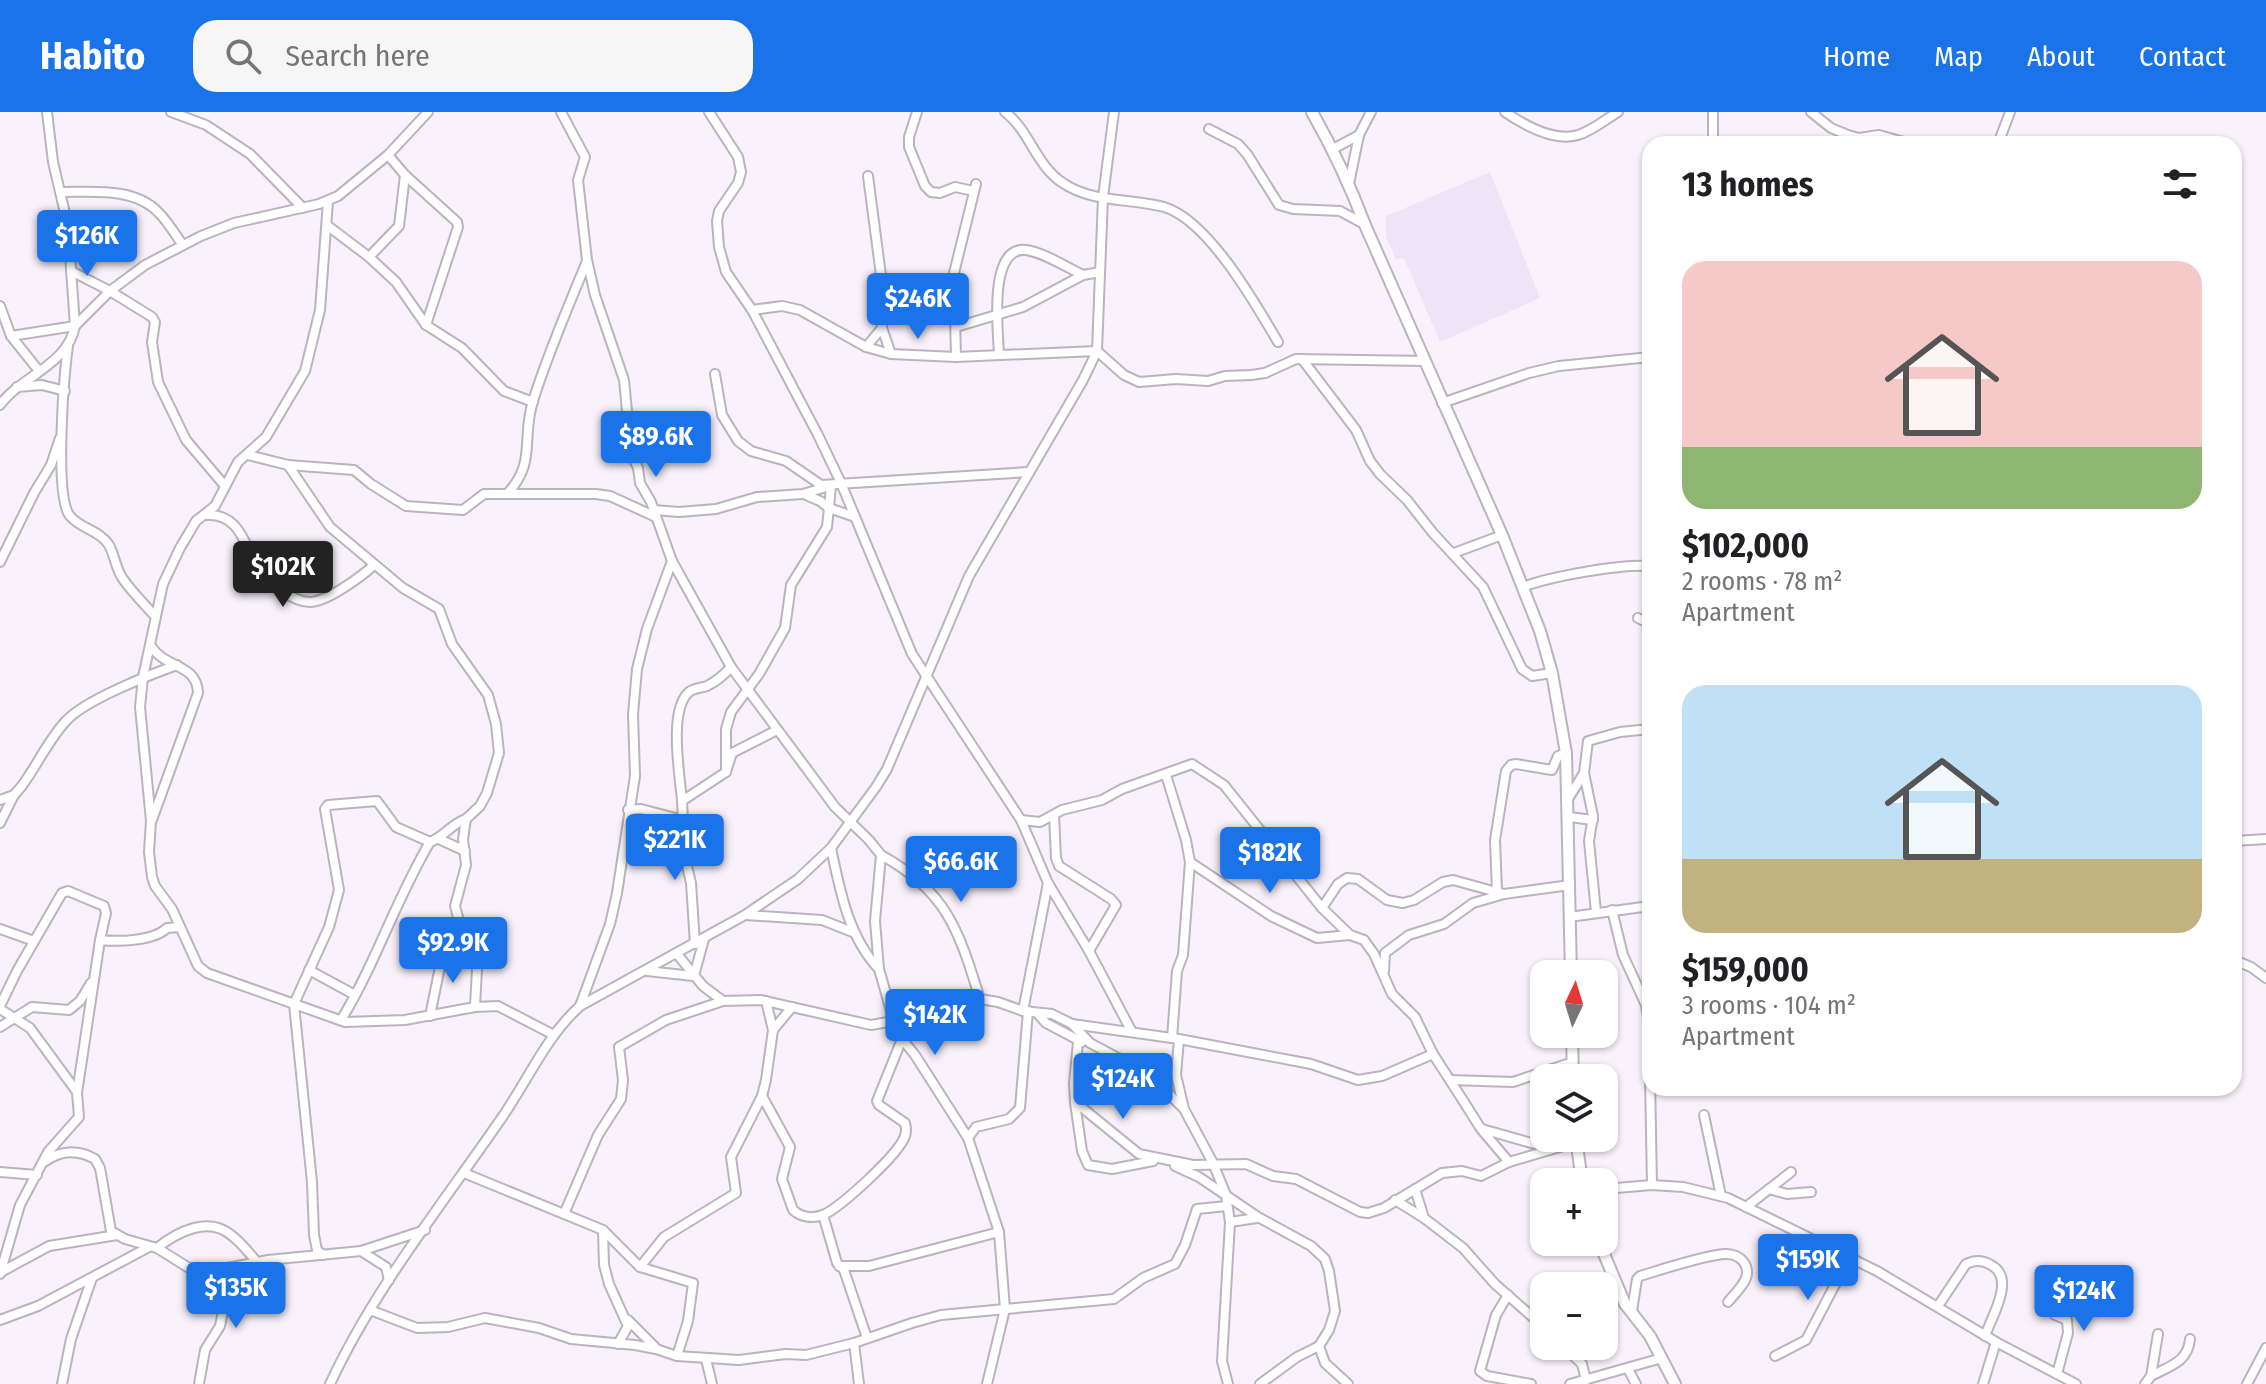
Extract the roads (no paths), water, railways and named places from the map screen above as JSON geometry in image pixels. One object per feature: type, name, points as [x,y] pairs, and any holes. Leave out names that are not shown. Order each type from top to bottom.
[{"type":"main road","points":[[1312,112],[1349,184],[1502,535],[1552,673],[1566,753],[1571,960]]},
{"type":"main road","points":[[1572,1048],[1573,1062]]},
{"type":"main road","points":[[1605,1256],[1625,1304],[1662,1358],[1675,1384]]},
{"type":"street","points":[[47,112],[53,162],[68,226],[75,326],[68,346],[61,478],[68,513],[108,543],[123,579],[155,616]]},
{"type":"street","points":[[171,112],[206,125],[250,154],[303,208]]},
{"type":"street","points":[[11,336],[75,326],[110,291],[145,265],[182,244],[234,223],[328,201],[346,191],[388,155],[428,112]]},
{"type":"street","points":[[561,112],[585,157],[578,180],[587,260],[598,305],[624,380],[631,453],[672,561],[731,667],[777,730],[850,823],[881,855],[907,870],[945,909],[964,947],[980,999]]},
{"type":"street","points":[[709,112],[738,157],[741,172],[738,183],[719,211],[717,221],[721,260],[726,272],[752,310],[834,485],[855,517],[912,654],[1021,820],[1048,883],[1132,1032]]},
{"type":"street","points":[[917,112],[909,147],[925,186],[931,192],[940,193],[955,187],[975,188],[954,273],[956,357]]},
{"type":"street","points":[[1005,112],[1021,125],[1056,178],[1083,193],[1164,207],[1189,219],[1243,284],[1278,342]]},
{"type":"street","points":[[330,1384],[389,1280],[511,1104],[552,1034],[580,1006],[704,939],[798,879],[831,848],[887,769],[969,576],[1097,351],[1103,197],[1114,112]]},
{"type":"street","points":[[1349,184],[1359,135],[1371,112]]},
{"type":"street","points":[[1505,112],[1537,130],[1566,136],[1585,132],[1618,112]]},
{"type":"street","points":[[1706,112],[1714,112],[1713,136]]},
{"type":"street","points":[[1811,112],[1831,128],[1852,136]]},
{"type":"street","points":[[2001,136],[2010,112]]},
{"type":"street","points":[[1209,129],[1238,144],[1279,205],[1293,209],[1340,211],[1365,225]]},
{"type":"street","points":[[1333,149],[1359,135]]},
{"type":"street","points":[[388,155],[405,175],[454,219],[458,227],[426,325]]},
{"type":"street","points":[[369,257],[399,226],[405,175]]},
{"type":"street","points":[[868,176],[882,283],[882,328],[891,354]]},
{"type":"street","points":[[61,192],[118,193],[145,202],[159,212],[182,244]]},
{"type":"street","points":[[328,201],[318,320],[305,371],[266,437],[238,462],[215,506],[196,521],[163,584],[143,677],[140,707],[151,821],[149,852],[152,877],[172,909],[202,970],[341,1020],[405,1020],[475,1007],[501,1007],[552,1034]]},
{"type":"street","points":[[328,226],[396,282],[426,325],[462,348],[504,391],[533,402]]},
{"type":"street","points":[[999,354],[997,316],[1001,267],[1010,254],[1029,250],[1083,275]]},
{"type":"street","points":[[507,494],[526,466],[527,429],[533,402],[587,260]]},
{"type":"street","points":[[71,271],[144,311],[155,322],[152,342],[158,382],[186,440],[225,486]]},
{"type":"street","points":[[956,327],[997,316],[1045,297],[1083,275],[1100,272]]},
{"type":"street","points":[[0,306],[11,336],[39,371]]},
{"type":"street","points":[[752,310],[782,306],[800,310],[866,347],[891,354],[956,357],[1097,351],[1124,375],[1139,382],[1176,379],[1208,381],[1225,376],[1251,375],[1302,359],[1425,361]]},
{"type":"street","points":[[866,347],[882,328]]},
{"type":"street","points":[[0,405],[16,387],[68,346]]},
{"type":"street","points":[[1442,403],[1559,366],[1642,358]]},
{"type":"street","points":[[1302,359],[1356,430],[1370,461],[1483,587],[1522,669],[1532,676],[1552,673]]},
{"type":"street","points":[[715,374],[722,415],[738,441],[751,451],[786,461],[818,483],[834,485],[1029,472]]},
{"type":"street","points":[[16,387],[42,385],[65,391]]},
{"type":"street","points":[[0,562],[51,465],[63,426]]},
{"type":"street","points":[[248,455],[288,465],[354,470],[399,503],[412,507],[463,510],[484,494],[610,496],[655,514],[716,509],[764,496],[803,494],[834,485]]},
{"type":"street","points":[[288,465],[325,520],[411,594],[439,609],[452,644],[488,695],[496,724],[499,753],[480,806],[434,840],[403,890],[341,1020]]},
{"type":"street","points":[[726,772],[726,729],[731,712],[748,690],[785,628],[791,585],[827,527],[834,485]]},
{"type":"street","points":[[803,494],[855,517]]},
{"type":"street","points":[[203,515],[213,514],[231,521],[238,528],[262,573],[288,593],[305,601],[316,601],[349,586],[374,565]]},
{"type":"street","points":[[1454,553],[1502,535]]},
{"type":"street","points":[[580,1006],[610,924],[617,893],[635,776],[633,714],[637,669],[647,629],[672,561]]},
{"type":"street","points":[[1523,587],[1550,579],[1642,566]]},
{"type":"street","points":[[1638,618],[1642,620]]},
{"type":"street","points":[[151,646],[161,658],[194,677],[198,693],[151,821]]},
{"type":"street","points":[[0,823],[14,795],[75,712],[143,677],[177,665]]},
{"type":"street","points":[[695,944],[691,883],[683,849],[676,730],[685,699],[693,689],[704,688],[721,678],[731,667]]},
{"type":"street","points":[[682,801],[726,772],[732,753],[777,730]]},
{"type":"street","points":[[1596,912],[1589,845],[1593,820],[1584,773],[1588,741],[1642,730]]},
{"type":"street","points":[[1501,893],[1495,840],[1506,771],[1516,764],[1552,770],[1558,756],[1566,753]]},
{"type":"street","points":[[1021,820],[1040,822],[1062,810],[1102,800],[1122,789],[1192,764],[1224,785],[1322,908],[1350,935]]},
{"type":"street","points":[[1568,799],[1584,773]]},
{"type":"street","points":[[1166,775],[1190,862],[1183,955],[1177,971],[1176,1075],[1184,1109],[1226,1195],[1230,1222],[1222,1361],[1228,1384]]},
{"type":"street","points":[[0,800],[14,795]]},
{"type":"street","points":[[323,1255],[317,1250],[314,1235],[294,1004],[329,927],[339,890],[325,815],[328,805],[377,801],[396,827],[465,851]]},
{"type":"street","points":[[628,810],[641,809],[683,820]]},
{"type":"street","points":[[1054,815],[1059,866],[1116,905],[1089,951]]},
{"type":"street","points":[[1569,817],[1593,820]]},
{"type":"street","points":[[466,819],[463,831],[466,865],[455,906],[463,936],[478,949],[475,1007]]},
{"type":"street","points":[[2242,840],[2266,839]]},
{"type":"street","points":[[831,848],[842,898],[855,933],[870,960],[879,969]]},
{"type":"street","points":[[881,855],[875,921],[879,969],[893,1018],[902,1039],[968,1138],[999,1232],[1005,1309],[987,1384]]},
{"type":"street","points":[[1190,862],[1271,916],[1317,938],[1350,935],[1385,953]]},
{"type":"street","points":[[1322,908],[1338,884],[1347,878],[1358,879],[1387,900],[1403,903],[1453,880],[1501,893]]},
{"type":"street","points":[[968,1138],[976,1127],[1009,1119],[1020,1108],[1029,1012],[1048,883]]},
{"type":"street","points":[[1385,953],[1409,935],[1444,924],[1473,903],[1501,893],[1570,885]]},
{"type":"street","points":[[0,1274],[20,1205],[54,1145],[78,1119],[77,1093],[106,913],[104,906],[68,891],[62,893],[34,941],[0,1008],[30,1028],[77,1093]]},
{"type":"street","points":[[1569,917],[1642,907]]},
{"type":"street","points":[[1612,910],[1623,955],[1642,993]]},
{"type":"street","points":[[745,915],[822,920],[855,933]]},
{"type":"street","points":[[100,940],[160,934],[167,928],[180,927]]},
{"type":"street","points":[[0,929],[34,941]]},
{"type":"street","points":[[430,1016],[445,942],[453,936],[463,936]]},
{"type":"street","points":[[694,976],[704,939]]},
{"type":"street","points":[[1369,946],[1392,994],[1415,1017],[1433,1054],[1481,1129],[1509,1162]]},
{"type":"street","points":[[1384,976],[1385,953]]},
{"type":"street","points":[[677,954],[694,976],[723,1001]]},
{"type":"street","points":[[2242,964],[2265,976]]},
{"type":"street","points":[[309,970],[355,995]]},
{"type":"street","points":[[645,971],[694,976]]},
{"type":"street","points":[[0,1027],[32,1007],[67,1011],[80,1001],[93,980]]},
{"type":"street","points":[[564,1214],[598,1135],[621,1099],[623,1080],[619,1047],[687,1011],[723,1001],[749,999],[878,1026],[922,999],[980,999],[1005,1003],[1029,1012],[1078,1042],[1090,1043]]},
{"type":"street","points":[[640,1267],[664,1237],[736,1193],[731,1157],[762,1096],[773,1030],[766,1001]]},
{"type":"street","points":[[350,1006],[356,1022]]},
{"type":"street","points":[[773,1030],[792,1007]]},
{"type":"street","points":[[1029,1012],[1052,1014],[1072,1024],[1176,1038],[1323,1066],[1358,1080],[1382,1076],[1433,1054]]},
{"type":"street","points":[[1072,1024],[1090,1043],[1150,1075],[1184,1109]]},
{"type":"street","points":[[762,1096],[790,1147],[782,1179],[793,1210],[806,1217],[823,1215],[851,1195],[904,1139],[905,1123],[877,1101],[902,1039]]},
{"type":"street","points":[[1078,1042],[1075,1102],[1082,1151],[1088,1165],[1112,1169],[1164,1160],[1197,1166],[1246,1164],[1273,1176],[1296,1179],[1360,1212],[1372,1212],[1442,1173],[1462,1171],[1481,1176],[1509,1162],[1541,1152]]},
{"type":"street","points":[[1450,1080],[1513,1082],[1573,1062]]},
{"type":"street","points":[[1650,1096],[1652,1185]]},
{"type":"street","points":[[1075,1102],[1129,1148],[1199,1177],[1258,1217],[1311,1246],[1325,1259],[1335,1311],[1329,1330],[1319,1346],[1297,1357],[1260,1384]]},
{"type":"street","points":[[1704,1115],[1721,1196]]},
{"type":"street","points":[[1481,1129],[1530,1143]]},
{"type":"street","points":[[44,1162],[64,1152],[75,1152],[95,1159],[100,1168],[110,1227],[117,1235]]},
{"type":"street","points":[[0,1172],[37,1175]]},
{"type":"street","points":[[1746,1207],[1791,1172]]},
{"type":"street","points":[[464,1173],[603,1230],[640,1267],[693,1283],[688,1321],[677,1356]]},
{"type":"street","points":[[1618,1188],[1683,1187],[1721,1196],[1849,1258],[2076,1384]]},
{"type":"street","points":[[1415,1189],[1424,1218]]},
{"type":"street","points":[[1769,1189],[1787,1194],[1811,1192]]},
{"type":"street","points":[[1395,1200],[1463,1248],[1530,1315]]},
{"type":"street","points":[[370,1310],[417,1328],[442,1328],[485,1318],[539,1328],[571,1339],[656,1349],[677,1356],[706,1359],[806,1355],[854,1343],[926,1318],[1114,1299],[1143,1278],[1175,1264],[1197,1209],[1227,1206]]},
{"type":"street","points":[[823,1215],[831,1246],[839,1266],[844,1270],[867,1338]]},
{"type":"street","points":[[1230,1222],[1258,1217]]},
{"type":"street","points":[[0,1320],[22,1314],[168,1239],[206,1226],[231,1234],[257,1262]]},
{"type":"street","points":[[0,1274],[42,1248],[117,1235],[153,1247],[189,1268],[232,1268],[257,1262],[361,1251],[425,1230]]},
{"type":"street","points":[[603,1230],[604,1265],[609,1284],[627,1320],[656,1349]]},
{"type":"street","points":[[839,1266],[869,1266],[999,1232]]},
{"type":"street","points":[[361,1251],[386,1267],[389,1280]]},
{"type":"street","points":[[1632,1311],[1640,1276],[1726,1254],[1741,1259],[1747,1265],[1744,1282],[1728,1302]]},
{"type":"street","points":[[1775,1356],[1806,1340],[1849,1258]]},
{"type":"street","points":[[1938,1306],[1966,1264],[1981,1261],[1992,1265],[2002,1273],[2003,1280],[1985,1336]]},
{"type":"street","points":[[199,1384],[205,1350],[220,1326],[232,1268]]},
{"type":"street","points":[[62,1384],[71,1339],[92,1278]]},
{"type":"street","points":[[1508,1295],[1496,1315],[1479,1368],[1484,1375],[1531,1384]]},
{"type":"street","points":[[2055,1315],[2067,1320],[2068,1328],[2057,1374]]},
{"type":"street","points":[[618,1344],[626,1333],[627,1320]]},
{"type":"street","points":[[2151,1376],[2158,1334]]},
{"type":"street","points":[[2145,1384],[2151,1376],[2189,1352],[2190,1339]]},
{"type":"street","points":[[1983,1384],[1996,1342]]},
{"type":"street","points":[[854,1343],[859,1384]]},
{"type":"street","points":[[1319,1346],[1325,1363],[1348,1384]]},
{"type":"street","points":[[2247,1384],[2266,1348]]},
{"type":"street","points":[[1570,1384],[1662,1358]]},
{"type":"street","points":[[706,1359],[712,1384]]},
{"type":"street","points":[[1578,1360],[1586,1380]]},
{"type":"street","points":[[1628,1369],[1636,1384]]}]
